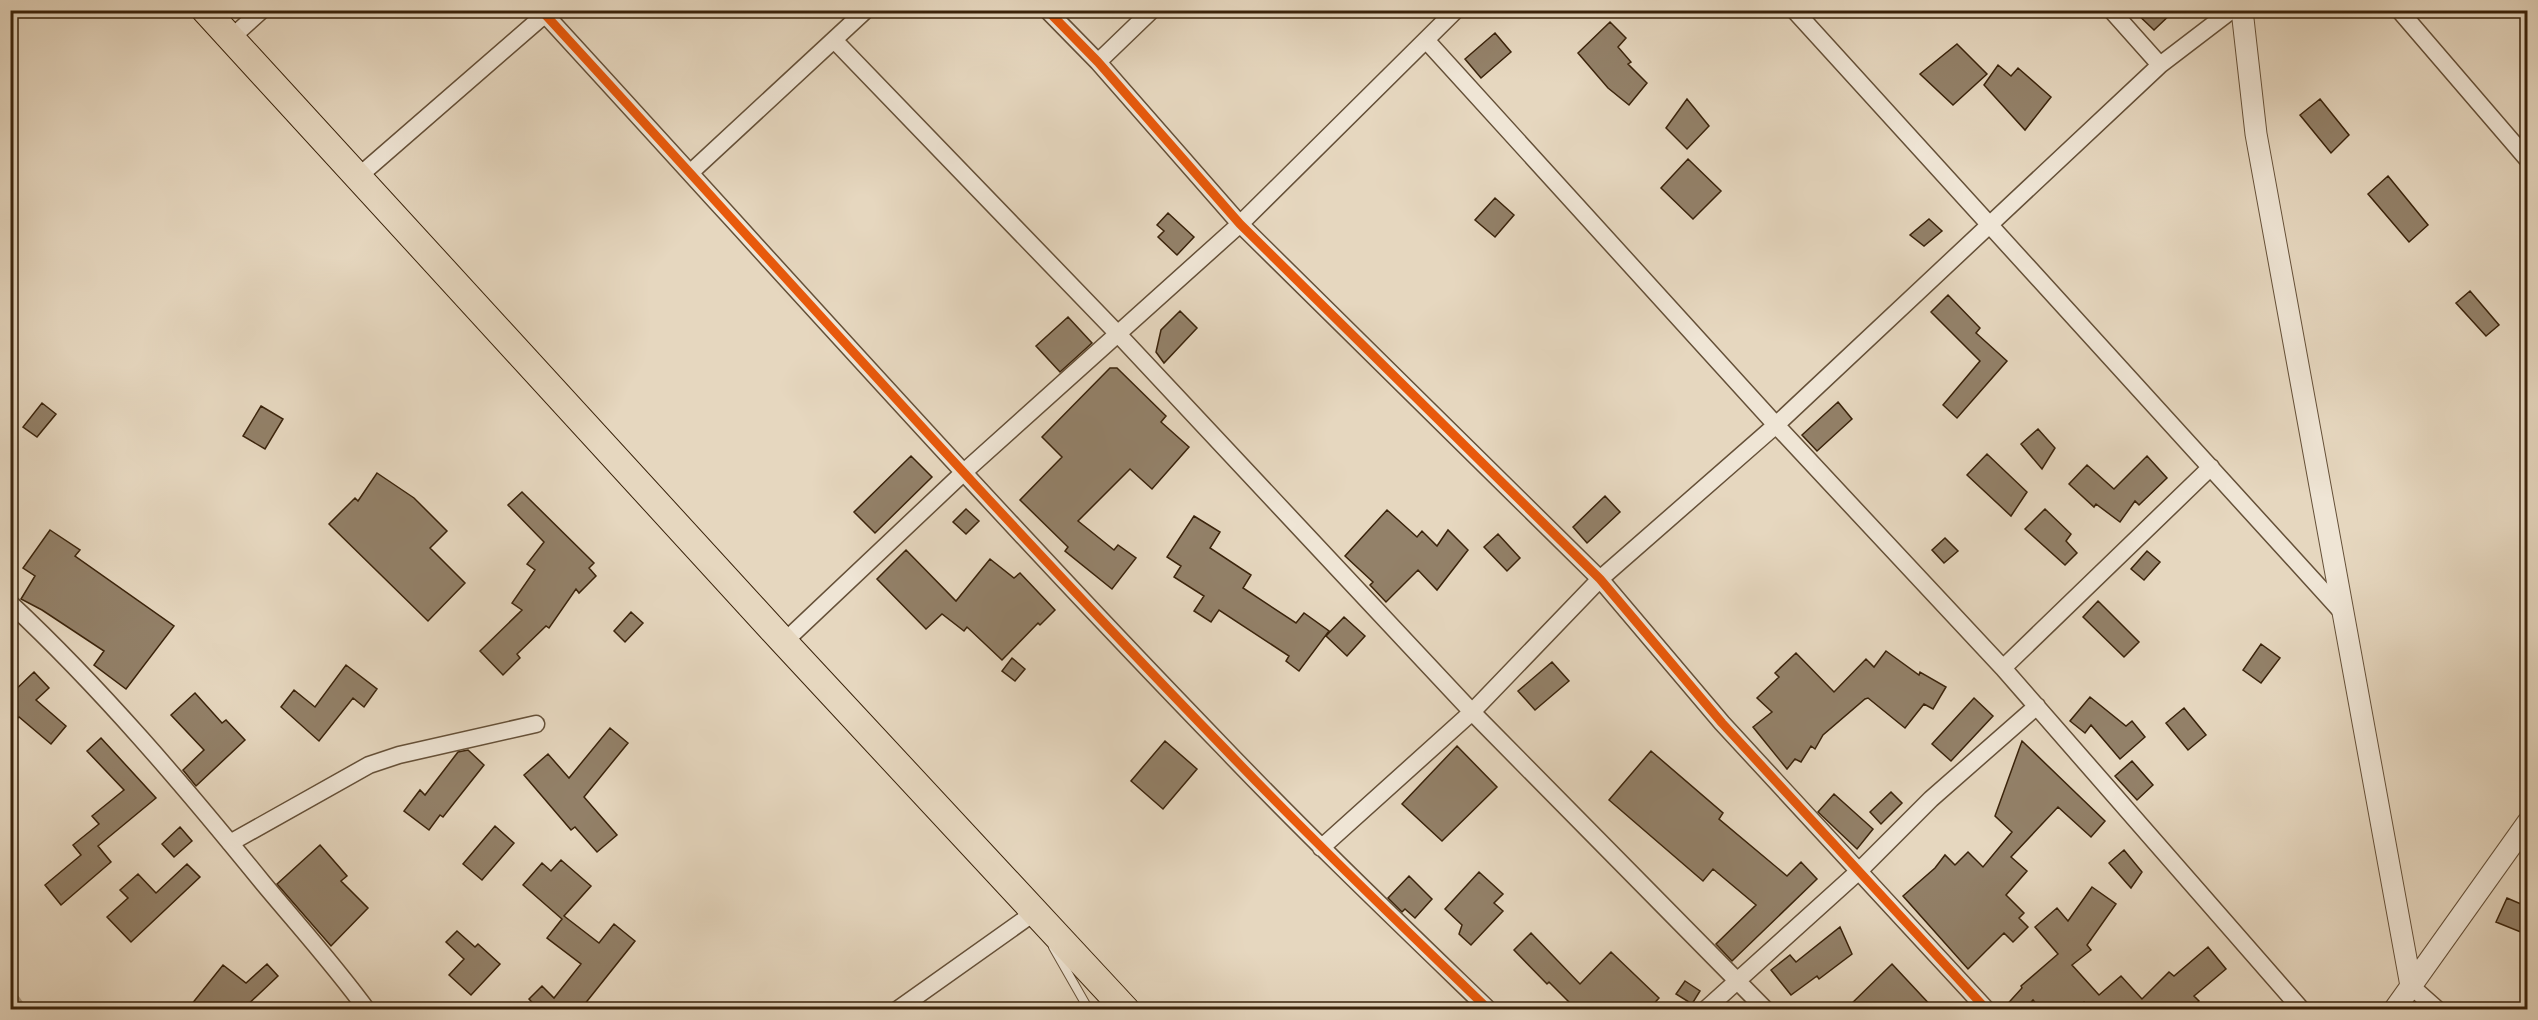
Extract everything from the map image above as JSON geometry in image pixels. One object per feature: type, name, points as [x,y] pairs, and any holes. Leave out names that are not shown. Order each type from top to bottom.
[{"type":"highway","points":[[205,10],[784,642],[1126,1010]]},
{"type":"street","points":[[231,38],[262,10]]},
{"type":"street","points":[[690,173],[866,10]]},
{"type":"street","points":[[1047,10],[1098,62],[1240,224],[1600,579],[1722,723],[1987,1010]]},
{"type":"street","points":[[1098,62],[1152,10]]},
{"type":"street","points":[[784,642],[964,472],[1240,224],[1456,10]]},
{"type":"street","points":[[1794,10],[2343,612]]},
{"type":"street","points":[[2111,10],[2160,65]]},
{"type":"street","points":[[1321,848],[1472,712],[1600,579],[1776,425],[2160,65],[2232,10]]},
{"type":"street","points":[[2242,10],[2256,134],[2411,986],[2438,1010]]},
{"type":"street","points":[[2399,10],[2528,160]]},
{"type":"street","points":[[359,176],[546,12],[964,472],[1222,747],[1321,848],[1489,1010]]},
{"type":"street","points":[[1425,40],[1776,425],[2003,668],[2302,1010]]},
{"type":"street","points":[[835,41],[1118,334],[1472,712],[1766,1010]]},
{"type":"street","points":[[2003,668],[2211,467]]},
{"type":"street","points":[[10,603],[100,693],[230,843],[367,1010]]},
{"type":"street","points":[[1705,1010],[1860,870],[1931,799],[2037,706]]},
{"type":"street","points":[[230,843],[369,765],[399,755],[536,724]]},
{"type":"street","points":[[2394,1010],[2528,822]]},
{"type":"street","points":[[897,1010],[1035,912]]},
{"type":"lane","points":[[1035,912],[1066,972],[1089,1010]]},
{"type":"building","points":[[2133,10],[2175,10],[2154,30]]},
{"type":"building","points":[[1610,22],[1626,38],[1618,47],[1631,62],[1628,64],[1647,83],[1629,105],[1608,88],[1578,53]]},
{"type":"building","points":[[1495,33],[1511,52],[1481,78],[1465,59]]},
{"type":"building","points":[[1957,44],[1987,74],[1953,105],[1920,74]]},
{"type":"building","points":[[1998,65],[2011,76],[2018,68],[2051,97],[2025,130],[1984,85]]},
{"type":"building","points":[[1687,99],[1709,126],[1687,149],[1666,128]]},
{"type":"building","points":[[2320,99],[2349,135],[2331,153],[2300,115]]},
{"type":"building","points":[[1688,159],[1721,191],[1693,219],[1661,188]]},
{"type":"building","points":[[2388,176],[2428,225],[2409,242],[2368,194]]},
{"type":"building","points":[[1495,198],[1514,215],[1495,237],[1475,220]]},
{"type":"building","points":[[1168,213],[1194,237],[1177,255],[1158,237],[1164,231],[1157,225]]},
{"type":"building","points":[[1929,219],[1942,231],[1924,246],[1910,235]]},
{"type":"building","points":[[2470,291],[2499,325],[2486,336],[2456,303]]},
{"type":"building","points":[[1948,295],[1980,328],[1976,333],[2007,361],[1957,418],[1943,405],[1980,361],[1931,312]]},
{"type":"building","points":[[1180,311],[1197,328],[1164,363],[1156,352],[1161,330]]},
{"type":"building","points":[[1068,317],[1092,343],[1060,372],[1036,346]]},
{"type":"building","points":[[1110,368],[1117,368],[1166,416],[1161,422],[1189,447],[1152,489],[1130,469],[1078,521],[1114,550],[1118,545],[1136,558],[1112,589],[1065,551],[1068,547],[1020,500],[1062,457],[1042,437]]},
{"type":"building","points":[[1838,402],[1852,419],[1817,451],[1802,435]]},
{"type":"building","points":[[42,403],[56,414],[37,437],[23,427]]},
{"type":"building","points":[[261,406],[283,419],[265,449],[243,436]]},
{"type":"building","points":[[2038,429],[2055,448],[2042,469],[2021,444]]},
{"type":"building","points":[[1987,454],[2027,492],[2011,516],[1967,475]]},
{"type":"building","points":[[911,456],[932,477],[875,533],[854,512]]},
{"type":"building","points":[[2147,456],[2167,478],[2139,505],[2135,501],[2120,522],[2096,504],[2094,507],[2069,484],[2087,465],[2114,489]]},
{"type":"building","points":[[377,473],[414,498],[447,531],[430,548],[465,583],[428,621],[329,524],[355,498],[358,501]]},
{"type":"building","points":[[522,492],[594,563],[589,568],[596,576],[579,593],[576,589],[549,628],[546,626],[517,654],[520,658],[503,675],[480,651],[522,610],[512,603],[535,570],[527,564],[544,542],[508,505]]},
{"type":"building","points":[[1605,496],[1620,512],[1587,543],[1573,527]]},
{"type":"building","points":[[966,509],[979,521],[966,534],[953,522]]},
{"type":"building","points":[[2045,509],[2071,534],[2066,541],[2077,553],[2065,565],[2025,529]]},
{"type":"building","points":[[1387,510],[1417,537],[1422,531],[1437,546],[1448,530],[1468,550],[1437,590],[1418,570],[1386,602],[1370,585],[1373,582],[1345,556]]},
{"type":"building","points":[[1194,516],[1220,532],[1210,548],[1251,575],[1243,588],[1296,623],[1304,613],[1329,631],[1299,671],[1286,661],[1289,656],[1219,610],[1211,622],[1194,611],[1204,596],[1174,577],[1181,566],[1167,557]]},
{"type":"building","points":[[50,530],[80,550],[75,556],[174,626],[126,689],[94,665],[104,651],[42,610],[21,599],[35,576],[23,568]]},
{"type":"building","points":[[1498,534],[1520,558],[1507,571],[1484,547]]},
{"type":"building","points":[[1945,538],[1958,551],[1944,563],[1932,550]]},
{"type":"building","points":[[906,550],[956,601],[990,559],[1014,578],[1020,573],[1055,610],[1040,625],[1038,623],[1002,660],[967,627],[964,631],[942,614],[926,629],[877,579]]},
{"type":"building","points":[[2147,551],[2160,562],[2144,580],[2131,569]]},
{"type":"building","points":[[2098,601],[2139,642],[2124,657],[2083,617]]},
{"type":"building","points":[[631,612],[643,623],[625,642],[614,631]]},
{"type":"building","points":[[1344,617],[1365,636],[1347,656],[1326,636]]},
{"type":"building","points":[[2261,644],[2280,658],[2261,683],[2243,670]]},
{"type":"building","points":[[1886,651],[1919,675],[1920,672],[1946,687],[1933,709],[1924,704],[1905,728],[1868,698],[1865,699],[1823,735],[1815,749],[1811,746],[1801,762],[1795,759],[1787,769],[1753,727],[1772,712],[1757,698],[1779,677],[1775,673],[1796,653],[1834,692],[1866,659],[1874,667]]},
{"type":"building","points":[[1012,658],[1025,669],[1015,681],[1002,671]]},
{"type":"building","points":[[1552,662],[1569,681],[1535,710],[1518,691]]},
{"type":"building","points":[[346,665],[377,689],[364,707],[353,698],[319,741],[281,707],[294,690],[315,707]]},
{"type":"building","points":[[34,672],[49,688],[36,700],[66,726],[51,744],[19,717],[10,725],[10,695]]},
{"type":"building","points":[[195,693],[222,723],[226,720],[245,740],[196,786],[183,770],[204,750],[171,715]]},
{"type":"building","points":[[2090,697],[2126,726],[2132,721],[2145,737],[2120,759],[2091,725],[2085,733],[2070,721]]},
{"type":"building","points":[[1974,698],[1993,716],[1951,761],[1932,744]]},
{"type":"building","points":[[2184,708],[2206,735],[2188,750],[2166,723]]},
{"type":"building","points":[[610,728],[628,743],[584,797],[617,835],[597,852],[575,827],[571,830],[524,775],[548,754],[569,778]]},
{"type":"building","points":[[101,738],[156,798],[98,846],[111,862],[61,905],[45,885],[81,855],[73,845],[99,824],[92,816],[124,790],[87,751]]},
{"type":"building","points":[[1165,741],[1197,769],[1163,809],[1131,781]]},
{"type":"building","points":[[2022,741],[2105,821],[2091,837],[2058,807],[2011,857],[2027,871],[2006,895],[2024,913],[2019,918],[2028,927],[2013,942],[2004,933],[1968,969],[1903,896],[1935,868],[1945,855],[1955,865],[1968,852],[1983,867],[2012,832],[1995,816]]},
{"type":"building","points":[[1457,746],[1497,787],[1442,841],[1402,804]]},
{"type":"building","points":[[468,750],[484,765],[443,817],[440,815],[429,830],[404,811],[420,790],[425,795],[458,752]]},
{"type":"building","points":[[1651,751],[1723,813],[1719,819],[1787,876],[1801,862],[1817,879],[1732,961],[1716,944],[1756,905],[1713,869],[1703,881],[1609,800]]},
{"type":"building","points":[[2132,761],[2153,785],[2137,800],[2115,776]]},
{"type":"building","points":[[1891,792],[1902,803],[1881,824],[1870,812]]},
{"type":"building","points":[[1834,794],[1873,829],[1857,849],[1818,812]]},
{"type":"building","points":[[495,826],[514,843],[482,880],[463,864]]},
{"type":"building","points":[[180,827],[192,841],[174,857],[162,844]]},
{"type":"building","points":[[320,845],[347,876],[341,881],[368,908],[331,946],[277,884]]},
{"type":"building","points":[[2124,850],[2142,872],[2131,888],[2109,863]]},
{"type":"building","points":[[561,860],[591,886],[564,916],[599,943],[614,924],[635,941],[580,1010],[539,1010],[529,999],[542,986],[554,998],[581,964],[547,938],[562,919],[523,885],[542,863],[551,871]]},
{"type":"building","points":[[187,864],[200,877],[131,942],[107,917],[128,898],[120,890],[138,874],[156,893]]},
{"type":"building","points":[[1479,872],[1503,894],[1494,903],[1503,911],[1471,945],[1459,934],[1462,925],[1445,909]]},
{"type":"building","points":[[1409,876],[1432,899],[1415,918],[1405,909],[1402,912],[1388,898]]},
{"type":"building","points":[[2092,887],[2116,904],[2087,945],[2091,950],[2072,965],[2099,995],[2121,976],[2142,999],[2169,972],[2174,976],[2208,947],[2226,969],[2194,996],[2199,1001],[2190,1010],[2086,1010],[2088,1007],[2084,1002],[2076,1010],[2041,1010],[2033,1000],[2024,1010],[2002,1010],[2022,988],[2021,986],[2058,954],[2035,927],[2057,908],[2068,921]]},
{"type":"building","points":[[2507,898],[2528,907],[2528,935],[2496,922]]},
{"type":"building","points":[[1840,927],[1852,954],[1819,979],[1817,976],[1791,995],[1771,970],[1790,955],[1796,962]]},
{"type":"building","points":[[457,931],[475,947],[478,944],[500,964],[471,995],[449,975],[464,959],[446,942]]},
{"type":"building","points":[[1531,933],[1580,984],[1611,952],[1659,998],[1648,1010],[1577,1010],[1549,982],[1547,984],[1514,950]]},
{"type":"building","points":[[267,964],[278,976],[242,1010],[187,1010],[223,965],[246,983]]},
{"type":"building","points":[[1892,964],[1935,1010],[1845,1010]]},
{"type":"building","points":[[1685,981],[1700,991],[1692,1004],[1676,994]]},
{"type":"waterway","points":[[10,1003],[15,1010]]},
{"type":"cycle path","points":[[541,10],[1136,657],[1288,814],[1489,1010]]},
{"type":"cycle path","points":[[1047,10],[1098,62],[1240,224],[1600,579],[1722,723],[1987,1010]]}]
